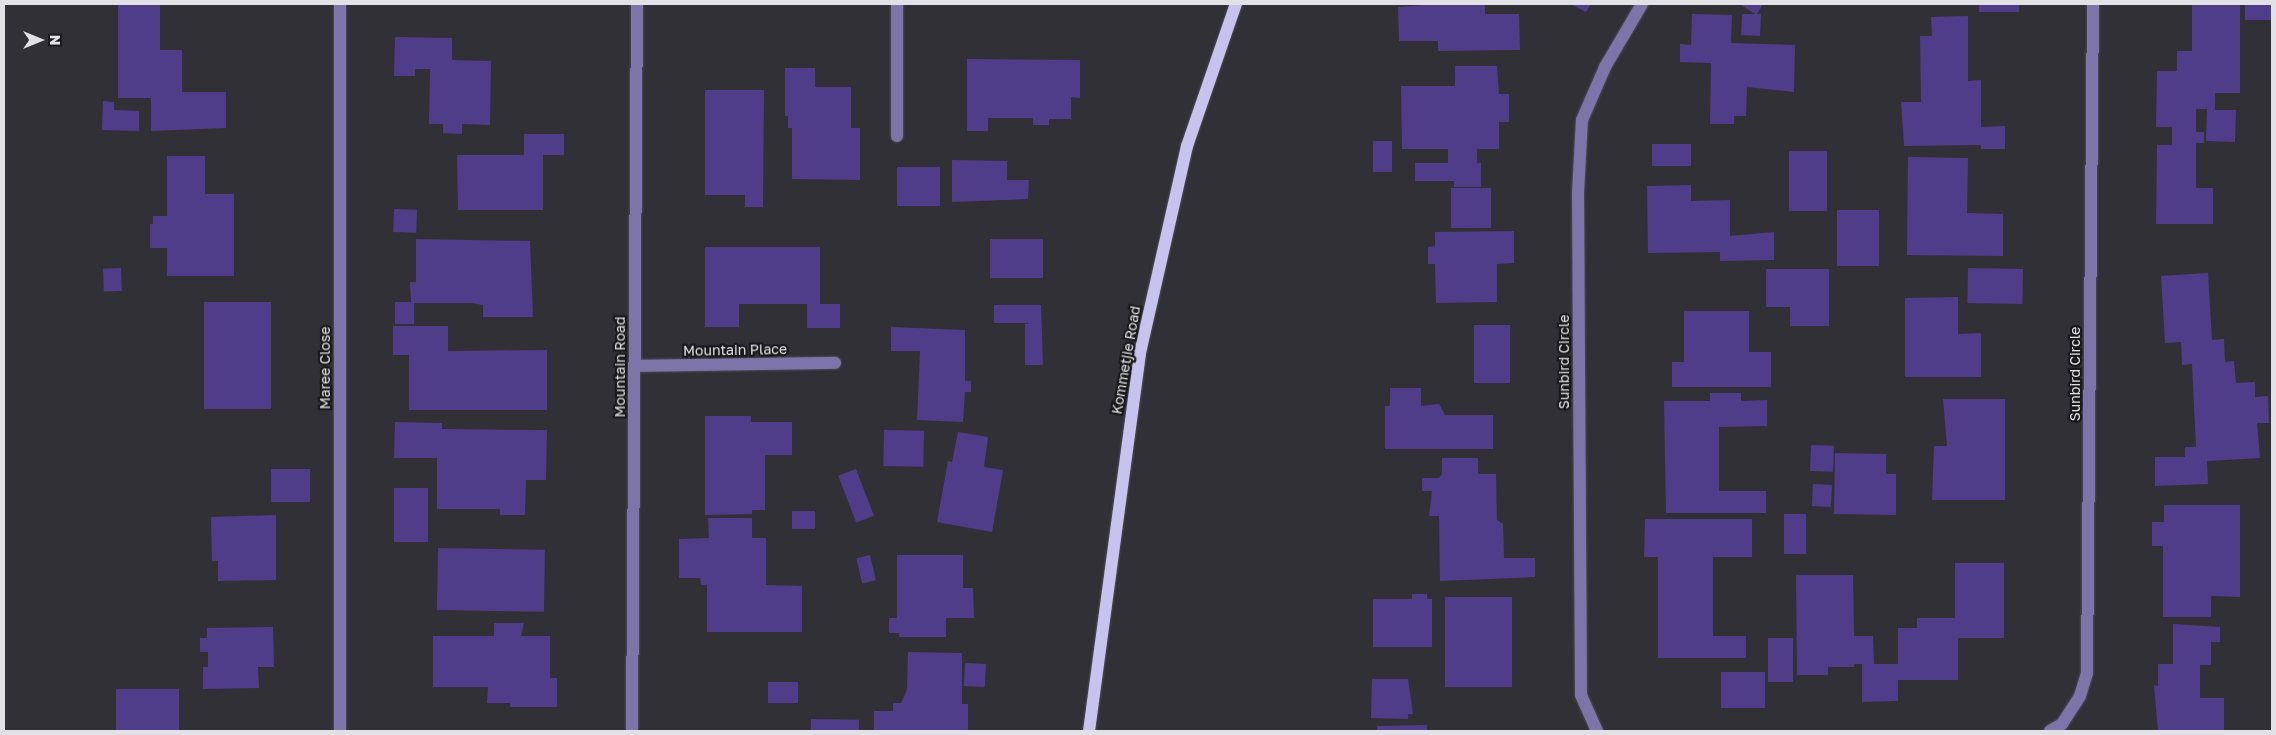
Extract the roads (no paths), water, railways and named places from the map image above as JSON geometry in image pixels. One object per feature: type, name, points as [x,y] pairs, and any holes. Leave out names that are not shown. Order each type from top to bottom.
[{"type":"main road","name":"Kommetjie Road","points":[[1089,731],[1140,353],[1186,146],[1236,4]]},
{"type":"street","name":"Maree Close","points":[[340,4],[340,731]]},
{"type":"street","name":"Mountain Road","points":[[632,731],[637,4]]},
{"type":"street","points":[[897,4],[898,136]]},
{"type":"street","name":"Sunbird Circle","points":[[1597,731],[1581,695],[1578,193],[1582,120],[1605,67],[1642,4]]},
{"type":"street","name":"Sunbird Circle","points":[[2050,731],[2062,724],[2080,696],[2087,673],[2093,4]]},
{"type":"street","name":"Mountain Place","points":[[635,366],[835,363]]}]
